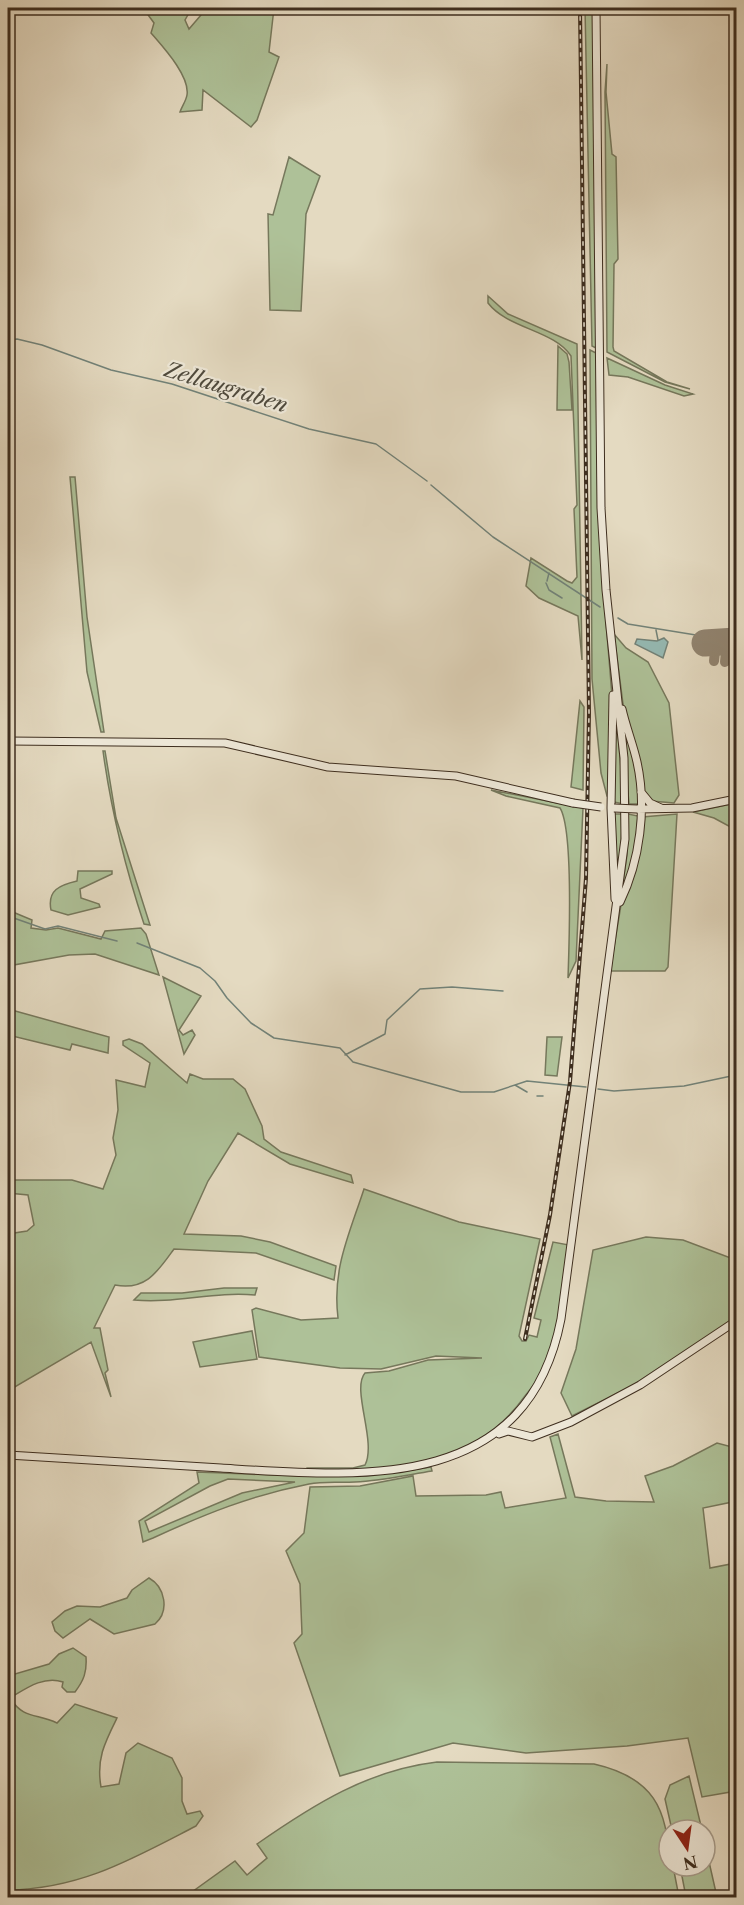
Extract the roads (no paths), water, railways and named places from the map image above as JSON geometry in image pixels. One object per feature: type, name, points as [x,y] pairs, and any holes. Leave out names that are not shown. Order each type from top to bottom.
[{"type":"main road","points":[[475,1446],[504,1427],[525,1406],[544,1376],[557,1339],[625,839],[626,799],[601,508],[596,8]]},
{"type":"main road","points":[[612,654],[612,808],[616,914]]},
{"type":"main road","points":[[615,675],[637,762],[641,792],[635,854],[616,914]]},
{"type":"main road","points":[[8,741],[225,743],[328,767],[456,776],[573,803],[612,808],[692,808],[736,800]]},
{"type":"main road","points":[[641,792],[650,803],[667,809]]},
{"type":"main road","points":[[8,1455],[307,1473],[344,1473],[427,1463],[475,1446],[504,1431],[525,1437],[538,1435],[586,1414],[640,1385],[736,1321]]},
{"type":"water","points":[[664,638],[668,642],[663,658],[635,644],[637,639],[657,641]]},
{"type":"waterway","name":"Zellaugraben","points":[[8,340],[17,339],[42,345],[111,370],[172,384],[309,429],[376,444],[427,481]]},
{"type":"waterway","name":"Zellaugraben","points":[[431,485],[493,537],[600,607]]},
{"type":"waterway","name":"Zellaugraben","points":[[547,581],[549,573]]},
{"type":"waterway","points":[[546,583],[549,590],[562,598]]},
{"type":"waterway","name":"Zellaugraben","points":[[618,618],[628,624],[702,636]]},
{"type":"waterway","points":[[656,630],[658,640]]},
{"type":"waterway","points":[[8,916],[45,929],[58,926],[117,941]]},
{"type":"waterway","points":[[137,943],[200,968],[215,981],[227,998],[251,1023],[274,1038],[340,1048],[353,1062],[461,1092],[494,1092],[527,1081],[586,1087]]},
{"type":"waterway","points":[[345,1055],[385,1034],[387,1020],[420,989],[452,987],[503,991]]},
{"type":"waterway","points":[[598,1089],[614,1091],[684,1086],[736,1075]]},
{"type":"waterway","points":[[515,1085],[527,1092]]},
{"type":"waterway","points":[[537,1096],[543,1096]]},
{"type":"railway","points":[[525,1339],[550,1215],[570,1082],[586,878],[589,713],[580,8]]}]
